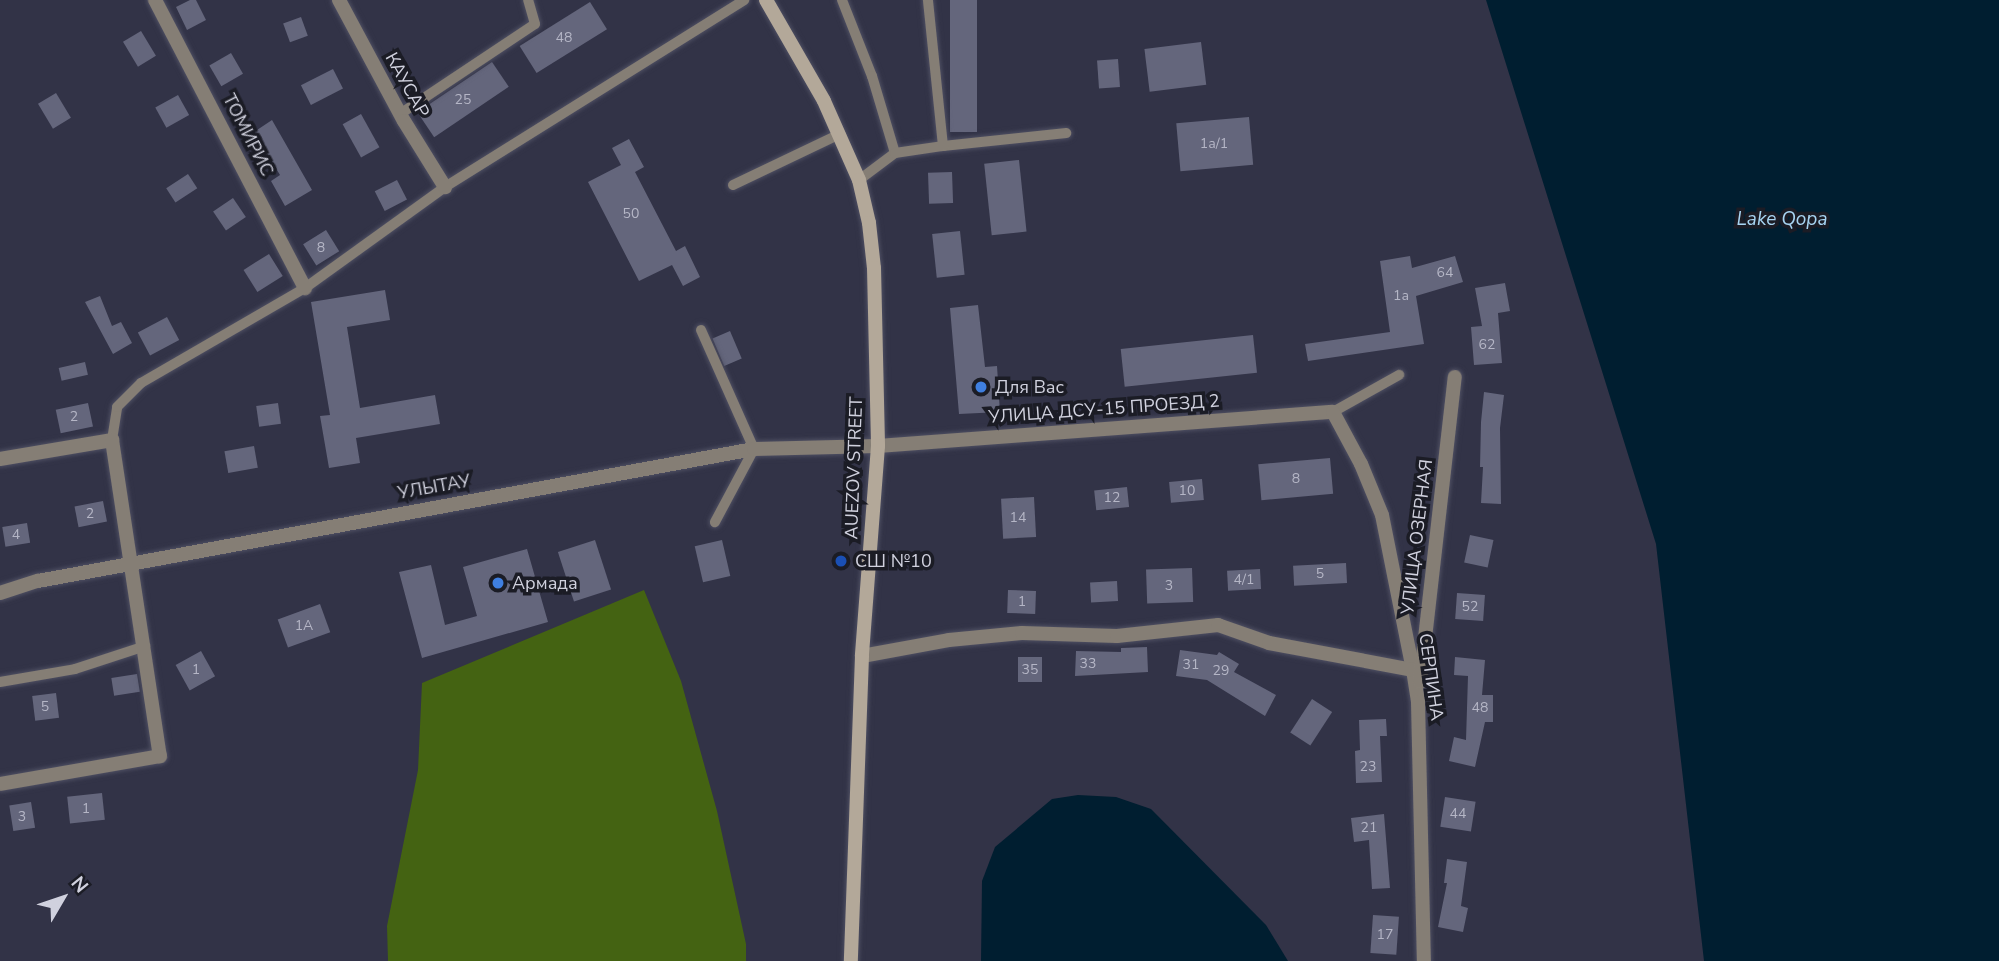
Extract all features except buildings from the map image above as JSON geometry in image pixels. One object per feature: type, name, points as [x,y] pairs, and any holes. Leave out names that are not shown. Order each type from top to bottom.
[{"type":"main road","name":"AUEZOV STREET","points":[[766,0],[819,92],[859,180],[869,223],[874,268],[878,446],[862,656],[852,961]]},
{"type":"street","name":"ТОМИРИС","points":[[155,0],[305,288]]},
{"type":"street","name":"КАУСАР","points":[[339,0],[400,114],[445,187]]},
{"type":"street","name":"УЛИЦА ОЗЕРНАЯ","points":[[1418,702],[1455,377]]},
{"type":"street","name":"УЛИЦА ДСУ-15 ПРОЕЗД 2","points":[[878,446],[1333,412]]},
{"type":"street","name":"СЕРПИНА","points":[[1333,412],[1361,464],[1382,515],[1413,670],[1418,702],[1424,961]]},
{"type":"street","points":[[0,459],[112,440],[133,562],[160,756],[0,784]]},
{"type":"street","name":"УЛЫТАУ","points":[[0,593],[38,581],[133,562],[754,449],[878,446]]},
{"type":"street","points":[[862,656],[949,640],[1022,633],[1116,636],[1218,625],[1269,643],[1413,670]]},
{"type":"lane","points":[[400,114],[534,24],[528,0]]},
{"type":"lane","points":[[112,440],[117,408],[128,394],[305,288],[445,187],[744,0]]},
{"type":"lane","points":[[842,0],[872,76],[895,153]]},
{"type":"lane","points":[[928,0],[943,146]]},
{"type":"lane","points":[[859,180],[895,153],[1066,133]]},
{"type":"lane","points":[[733,185],[840,134]]},
{"type":"lane","points":[[701,330],[754,449],[715,522]]},
{"type":"lane","points":[[1333,412],[1399,375]]},
{"type":"lane","points":[[0,682],[75,669],[145,646]]},
{"type":"green space","points":[[644,590],[681,681],[717,811],[746,944],[746,961],[388,961],[387,926],[418,770],[422,683]]},
{"type":"water","name":"Lake Qopa","points":[[1486,0],[1999,0],[1999,961],[1704,961],[1656,544]]},
{"type":"water","points":[[1078,795],[1116,797],[1151,809],[1266,925],[1288,961],[981,961],[982,881],[995,847],[1052,799]]},
{"type":"place","name":"Для Вас","points":[[981,387]]},
{"type":"place","name":"СШ №10","points":[[841,561]]},
{"type":"place","name":"Армада","points":[[498,583]]}]
